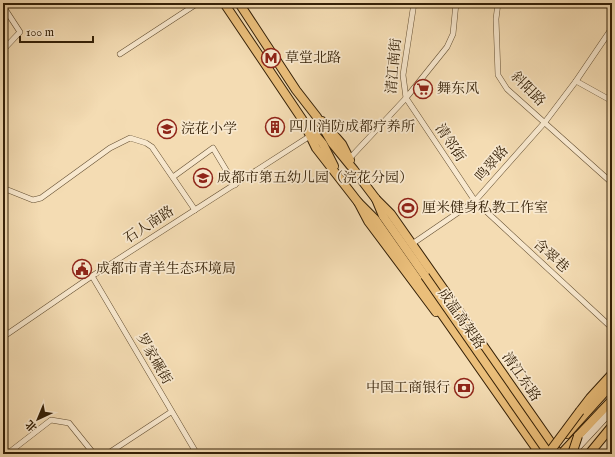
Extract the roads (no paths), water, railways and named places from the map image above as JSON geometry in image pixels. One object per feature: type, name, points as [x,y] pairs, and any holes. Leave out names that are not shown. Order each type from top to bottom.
[{"type":"main road","points":[[224,3],[302,119],[324,144],[341,179]]},
{"type":"main road","name":"清江东路","points":[[238,3],[296,90],[317,116],[328,126],[350,158],[354,170]]},
{"type":"main road","name":"清江东路","points":[[317,116],[332,143],[376,199],[391,214],[560,454]]},
{"type":"main road","points":[[302,119],[316,148],[358,202],[368,221],[538,454]]},
{"type":"main road","name":"成温高架路","points":[[376,199],[383,216],[421,278],[538,454]]},
{"type":"main road","name":"成温高架路","points":[[358,202],[375,219],[421,278],[549,454]]},
{"type":"main road","points":[[549,454],[590,398],[612,374]]},
{"type":"main road","points":[[545,454],[612,382]]},
{"type":"main road","points":[[560,454],[612,400]]},
{"type":"main road","points":[[572,454],[612,410]]},
{"type":"main road","points":[[589,454],[612,426]]},
{"type":"main road","points":[[572,454],[578,436]]},
{"type":"street","points":[[120,54],[198,3]]},
{"type":"street","name":"清江南街","points":[[350,158],[406,98],[403,75],[414,3]]},
{"type":"street","points":[[406,98],[447,47],[452,34],[456,3]]},
{"type":"street","name":"斜阳路","points":[[498,3],[496,19],[498,75],[507,89],[545,122],[576,81],[612,28]]},
{"type":"street","points":[[3,6],[20,32],[3,50]]},
{"type":"street","points":[[576,81],[612,101]]},
{"type":"street","name":"清邻街","points":[[406,98],[475,202]]},
{"type":"street","points":[[545,122],[612,183]]},
{"type":"street","name":"鸣翠路","points":[[412,244],[475,202],[545,122]]},
{"type":"street","name":"石人南路","points":[[3,337],[92,276],[310,136]]},
{"type":"street","points":[[3,188],[33,200],[41,198],[110,148],[130,138],[146,143],[152,147],[195,210]]},
{"type":"street","points":[[173,177],[213,148],[235,184]]},
{"type":"street","name":"含翠巷","points":[[475,202],[612,328]]},
{"type":"street","name":"罗家碾街","points":[[92,276],[197,454]]},
{"type":"street","points":[[107,454],[171,412]]},
{"type":"street","points":[[7,454],[51,420],[69,423],[94,454]]},
{"type":"place","name":"草堂北路","points":[[271,58]]},
{"type":"place","name":"舞东风","points":[[423,89]]},
{"type":"place","name":"四川消防成都疗养所","points":[[275,127]]},
{"type":"place","name":"浣花小学","points":[[167,129]]},
{"type":"place","name":"成都市第五幼儿园（浣花分园）","points":[[203,178]]},
{"type":"place","name":"厘米健身私教工作室","points":[[408,208]]},
{"type":"place","name":"成都市青羊生态环境局","points":[[82,269]]},
{"type":"place","name":"中国工商银行","points":[[464,388]]}]
